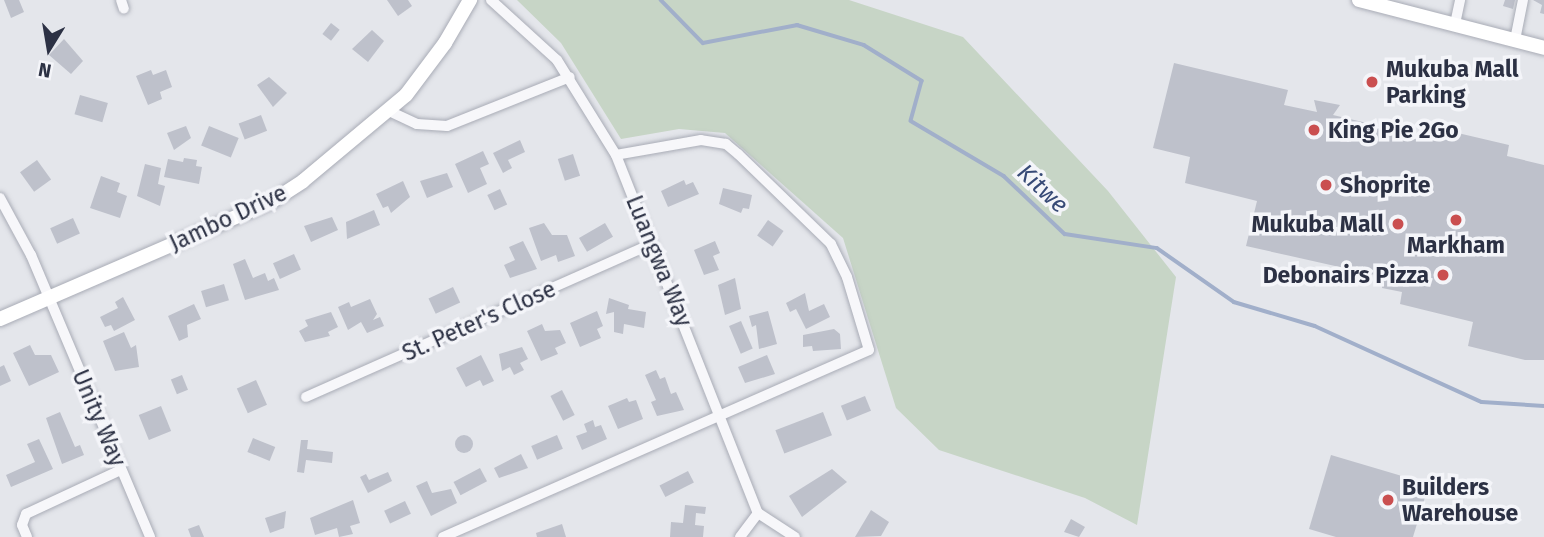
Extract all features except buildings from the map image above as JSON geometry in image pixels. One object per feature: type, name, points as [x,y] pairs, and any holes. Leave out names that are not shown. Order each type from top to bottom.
[{"type":"main road","name":"Jambo Drive","points":[[0,319],[271,202],[332,160],[389,111],[425,71],[470,0]]},
{"type":"main road","points":[[1359,0],[1544,48]]},
{"type":"street","name":"Luangwa Way","points":[[491,0],[544,44],[570,77],[616,155],[650,244],[724,416],[758,513]]},
{"type":"street","points":[[1455,24],[1460,0]]},
{"type":"street","points":[[1515,40],[1523,0]]},
{"type":"street","points":[[389,111],[417,124],[447,126],[570,77]]},
{"type":"street","points":[[443,537],[867,352],[847,277],[831,244],[811,222],[726,144],[701,140],[616,155]]},
{"type":"street","name":"Unity Way","points":[[0,198],[49,299],[150,537]]},
{"type":"street","name":"St. Peter's Close","points":[[306,397],[650,244]]},
{"type":"street","points":[[27,537],[22,525],[26,514],[121,470]]},
{"type":"street","points":[[740,537],[758,513],[795,537]]},
{"type":"green space","points":[[517,0],[849,0],[963,37],[1108,191],[1176,277],[1137,525],[1085,498],[939,450],[896,408],[843,238],[725,133],[679,129],[621,139],[561,43]]},
{"type":"waterway","name":"Kitwe","points":[[661,0],[703,43],[797,25],[864,45],[922,81],[911,121],[1004,176],[1065,234],[1157,248],[1234,302],[1315,326],[1482,402],[1544,406]]},
{"type":"place","name":"Mukuba Mall Parking","points":[[1372,82]]},
{"type":"place","name":"King Pie 2Go","points":[[1314,130]]},
{"type":"place","name":"Shoprite","points":[[1326,185]]},
{"type":"place","name":"Markham","points":[[1456,220]]},
{"type":"place","name":"Mukuba Mall","points":[[1398,224]]},
{"type":"place","name":"Debonairs Pizza","points":[[1443,275]]},
{"type":"place","name":"Builders Warehouse","points":[[1388,500]]}]
